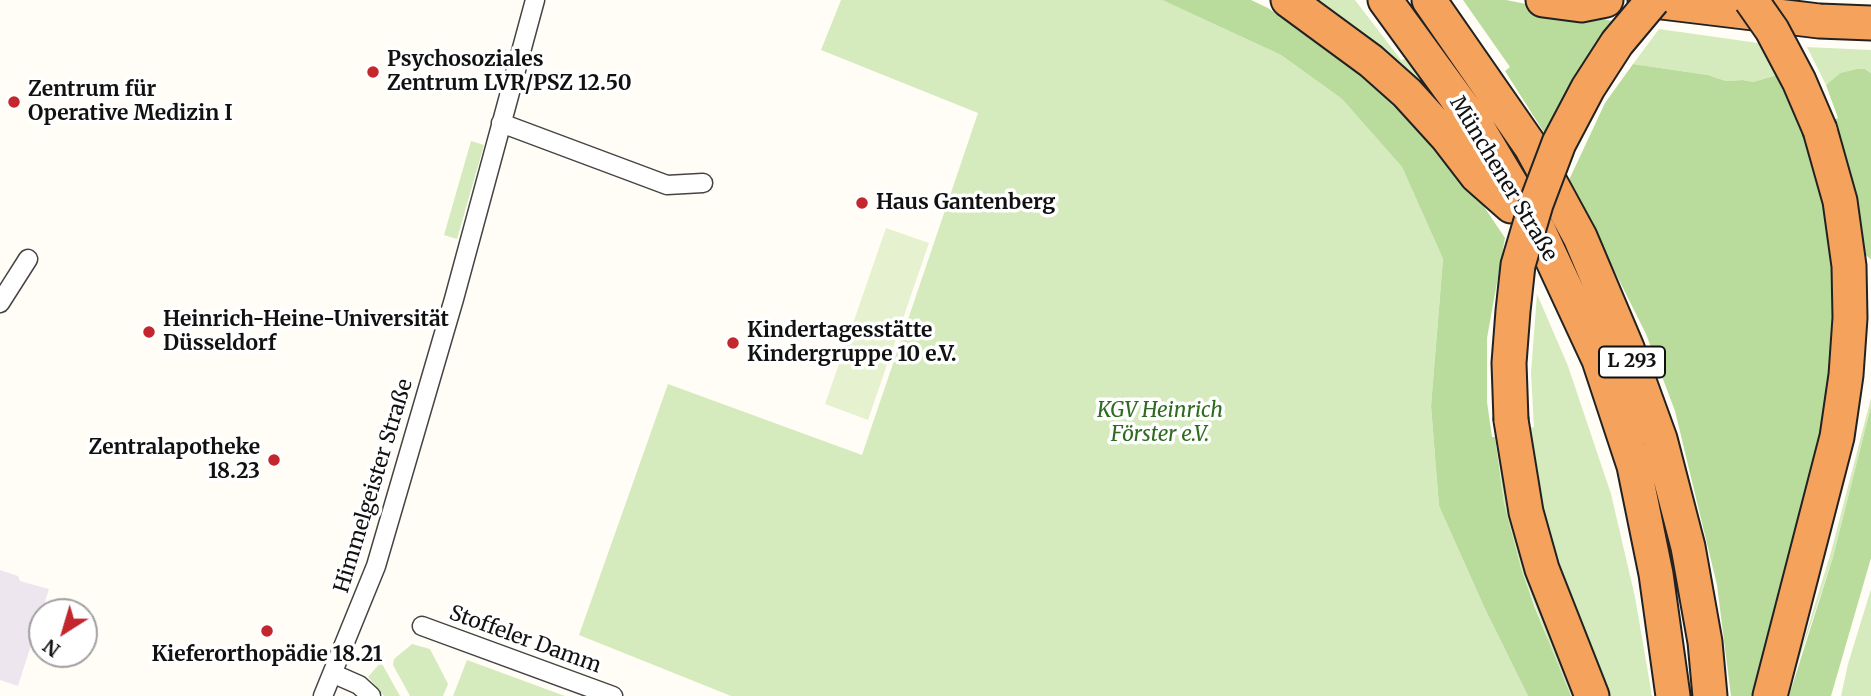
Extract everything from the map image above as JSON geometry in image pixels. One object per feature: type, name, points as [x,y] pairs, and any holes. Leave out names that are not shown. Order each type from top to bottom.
[{"type":"highway","points":[[1288,0],[1339,36],[1407,93],[1447,137],[1477,176],[1539,231]]},
{"type":"highway","name":"Münchener Straße","points":[[1385,0],[1476,125],[1539,231],[1599,360],[1634,467],[1656,574],[1673,696]]},
{"type":"highway","name":"Münchener Straße","points":[[1429,0],[1473,59],[1531,147],[1574,225],[1627,348],[1660,439],[1688,547],[1705,642],[1710,696]]},
{"type":"highway","points":[[1543,0],[1581,5],[1606,0]]},
{"type":"highway","points":[[1645,0],[1819,21],[1871,23]]},
{"type":"highway","points":[[1592,696],[1542,569],[1526,512],[1511,420],[1509,363],[1513,312],[1518,265],[1536,204],[1559,143],[1588,88],[1617,43],[1653,0]]},
{"type":"highway","points":[[1751,0],[1772,30],[1820,130],[1840,201],[1849,266],[1850,317],[1846,375],[1837,437],[1770,696]]},
{"type":"highway","points":[[1837,437],[1871,365]]},
{"type":"street","name":"Himmelgeister Straße","points":[[323,696],[376,566],[454,299],[535,0]]},
{"type":"street","points":[[501,122],[667,185],[703,183]]},
{"type":"street","points":[[0,303],[28,259]]},
{"type":"street","name":"Stoffeler Damm","points":[[422,626],[612,696]]},
{"type":"street","points":[[334,674],[359,685],[371,696]]},
{"type":"shaded area","points":[[0,570],[18,576],[20,581],[49,589],[46,598],[28,598],[28,655],[18,686],[0,680]]},
{"type":"green space","name":"KGV Heinrich Förster e.V.","points":[[841,0],[1162,0],[1281,55],[1342,99],[1402,167],[1443,259],[1431,406],[1439,506],[1528,696],[731,696],[579,635],[668,384],[862,455],[978,113],[821,50]]},
{"type":"green space","points":[[1162,0],[1251,0],[1268,8],[1313,39],[1320,40],[1387,95],[1446,159],[1476,200],[1479,199],[1505,238],[1487,338],[1487,402],[1492,437],[1495,437],[1504,503],[1521,568],[1571,696],[1528,696],[1439,506],[1431,406],[1443,259],[1402,167],[1342,99],[1281,55]]},
{"type":"green space","points":[[1306,0],[1355,0],[1401,60],[1405,59],[1444,112]]},
{"type":"green space","points":[[1463,0],[1506,0],[1613,21],[1571,84],[1545,134],[1505,71],[1510,67]]},
{"type":"green space","points":[[1659,29],[1758,43],[1777,75],[1753,82],[1726,81],[1708,75],[1633,64]]},
{"type":"green space","points":[[1807,47],[1871,50],[1871,73],[1865,69],[1856,69],[1840,73],[1826,85]]},
{"type":"green space","points":[[1633,64],[1708,75],[1726,81],[1753,82],[1777,75],[1803,129],[1826,190],[1839,305],[1822,428],[1758,696],[1731,696],[1717,585],[1675,411],[1646,334],[1569,180],[1605,103]]},
{"type":"green space","points":[[1865,69],[1871,73],[1871,259],[1864,254],[1854,188],[1833,120],[1838,118],[1826,85],[1840,73]]},
{"type":"green space","points":[[471,141],[484,145],[457,239],[444,235]]},
{"type":"green space","points":[[886,228],[929,243],[868,420],[825,404]]},
{"type":"green space","points":[[1537,294],[1568,366],[1611,494],[1635,597],[1652,696],[1605,696],[1554,567],[1526,428],[1534,427],[1531,373]]},
{"type":"green space","points":[[1871,398],[1833,557],[1787,696],[1831,552]]},
{"type":"green space","points":[[1871,406],[1871,558],[1831,696],[1789,696],[1833,557]]},
{"type":"green space","points":[[1495,429],[1513,533],[1530,586],[1574,696],[1571,696],[1521,568],[1504,503]]},
{"type":"green space","points":[[1871,589],[1871,696],[1841,696],[1848,664]]},
{"type":"green space","points":[[412,644],[430,649],[448,684],[443,696],[410,696],[393,665],[394,659]]},
{"type":"green space","points":[[467,660],[565,696],[453,696]]},
{"type":"green space","points":[[381,662],[400,696],[384,696],[368,677]]},
{"type":"place","name":"Psychosoziales Zentrum LVR/PSZ 12.50","points":[[373,72]]},
{"type":"place","name":"Zentrum für Operative Medizin I","points":[[14,102]]},
{"type":"place","name":"Haus Gantenberg","points":[[862,203]]},
{"type":"place","name":"Heinrich-Heine-Universität Düsseldorf","points":[[149,332]]},
{"type":"place","name":"Kindertagesstätte Kindergruppe 10 e.V.","points":[[733,343]]},
{"type":"place","name":"Zentralapotheke 18.23","points":[[274,460]]},
{"type":"place","name":"Kieferorthopädie 18.21","points":[[267,631]]}]
